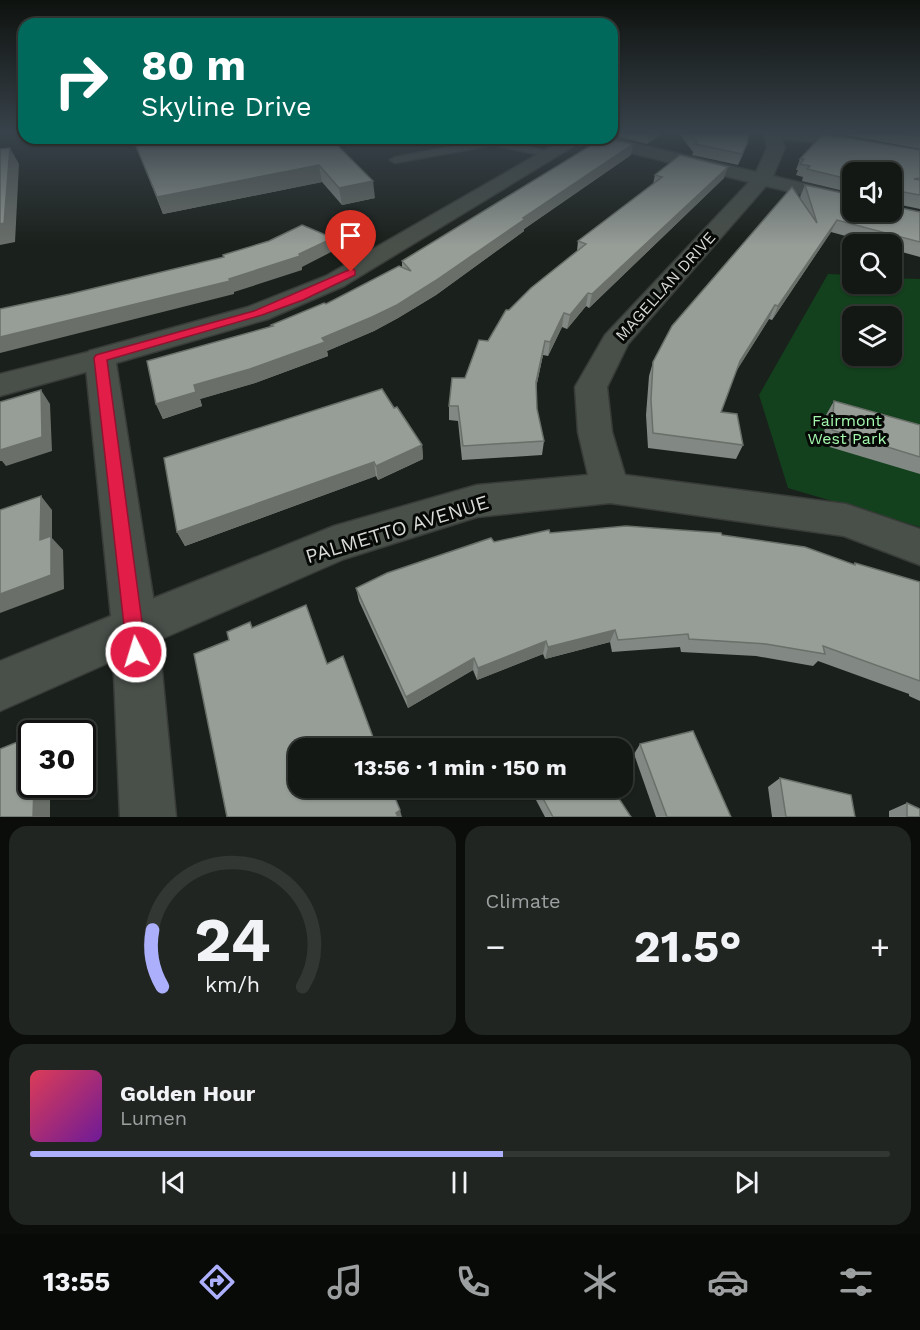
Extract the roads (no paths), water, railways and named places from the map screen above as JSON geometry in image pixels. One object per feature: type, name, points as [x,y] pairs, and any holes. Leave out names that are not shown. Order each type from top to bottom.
[{"type":"street","points":[[0,385],[258,313],[326,285],[367,264],[523,170]]},
{"type":"street","points":[[725,170],[842,199]]},
{"type":"street","name":"MAGELLAN DRIVE","points":[[610,488],[595,432],[591,387],[615,341],[762,179],[766,170]]},
{"type":"street","points":[[100,358],[135,628],[148,817]]},
{"type":"street","name":"PALMETTO AVENUE","points":[[0,686],[334,544],[477,501],[610,488],[846,520],[920,547]]},
{"type":"park label","name":"Fairmont West Park","points":[[847,429]]}]
